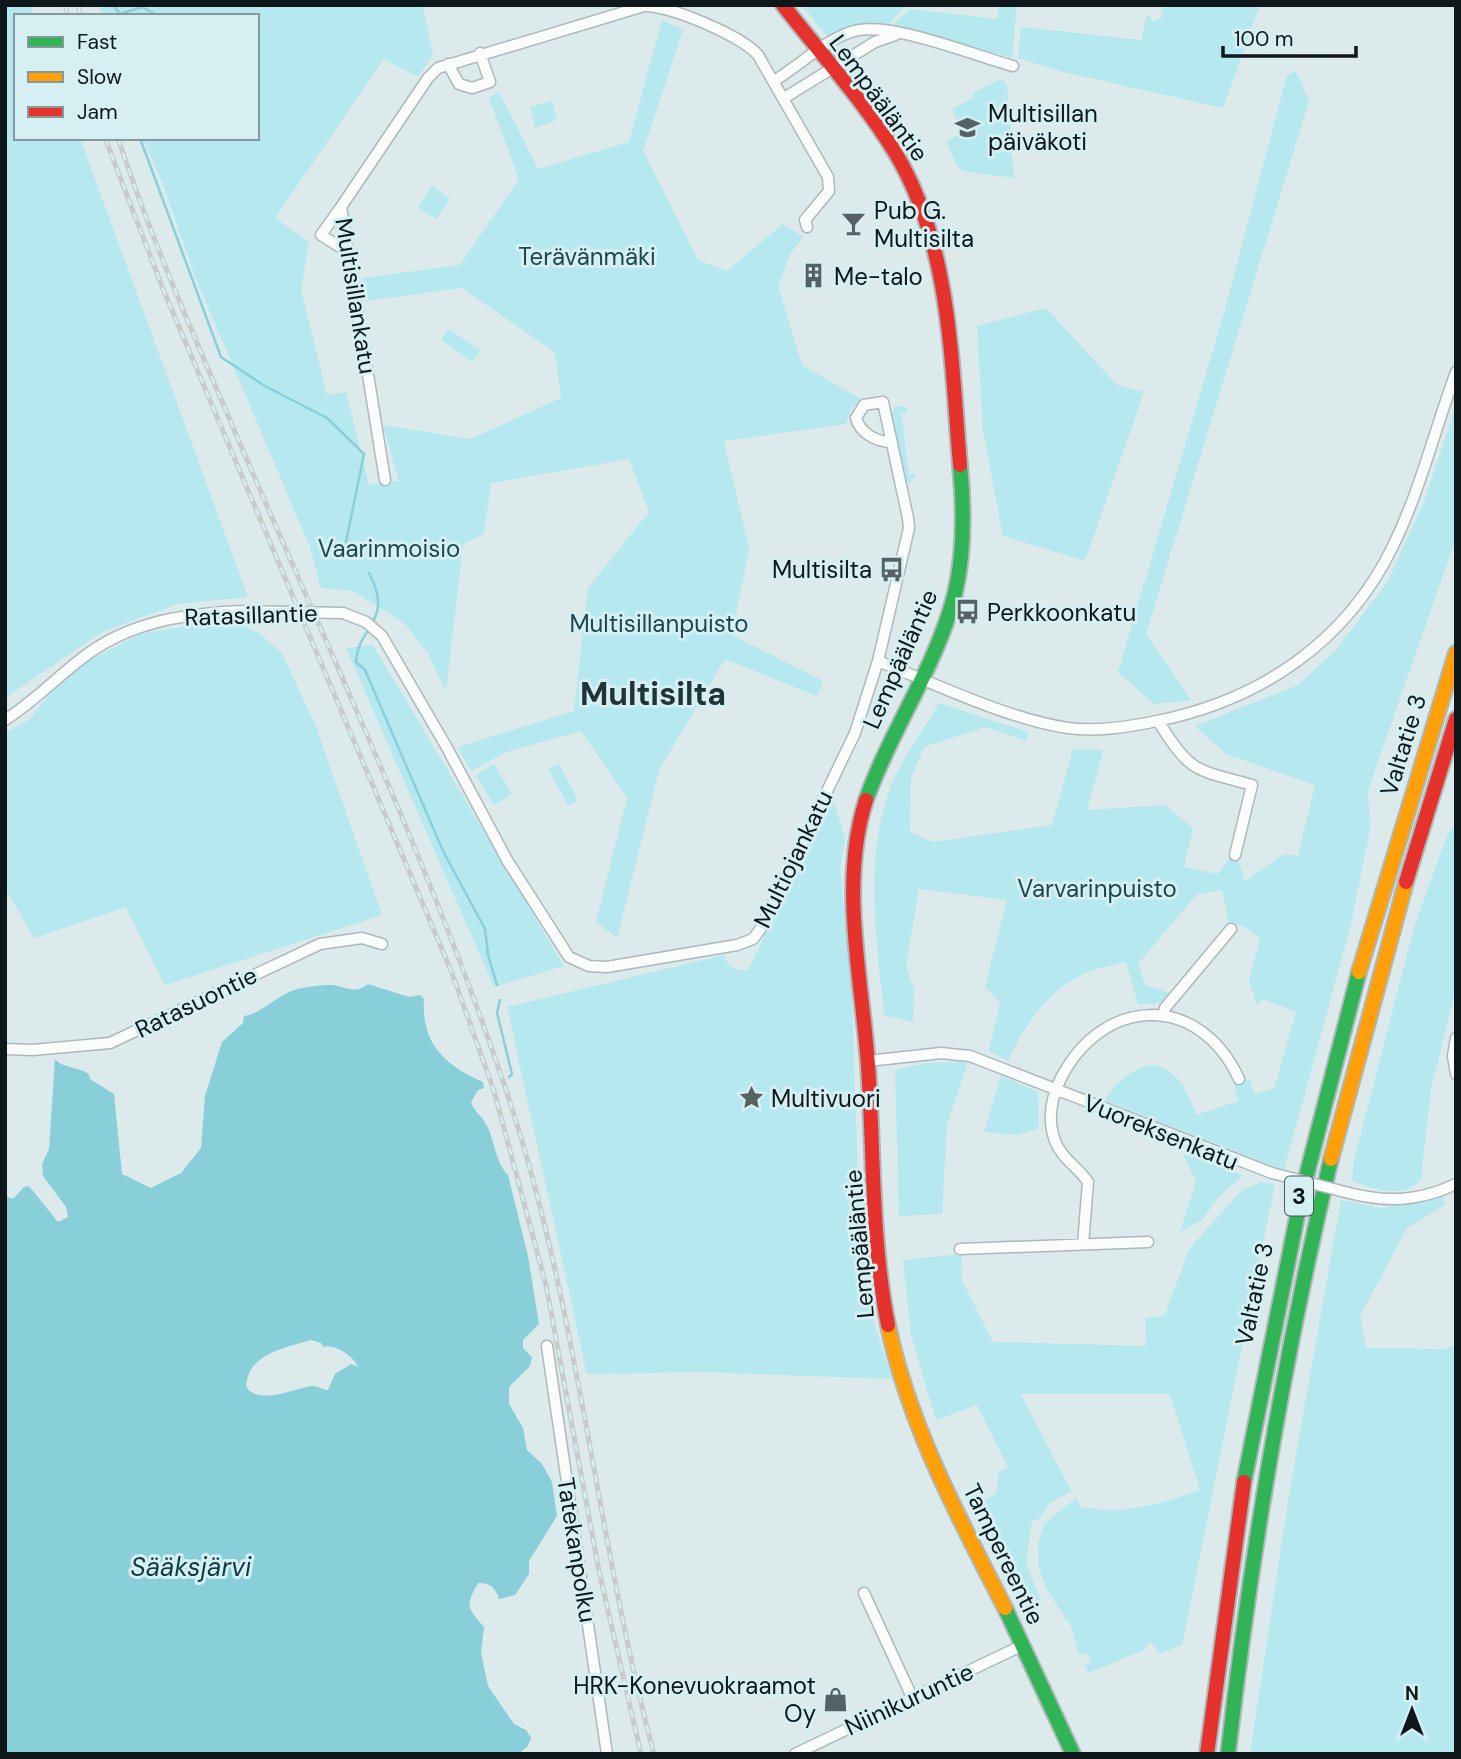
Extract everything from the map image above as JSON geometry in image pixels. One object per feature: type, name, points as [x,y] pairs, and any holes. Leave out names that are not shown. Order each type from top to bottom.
[{"type":"main road","name":"Lempääläntie","points":[[783,5],[907,175],[923,214],[940,276],[962,474],[964,524],[956,591],[921,678],[877,766],[857,825],[855,906],[886,1306],[899,1372]]},
{"type":"main road","name":"Valtatie 3","points":[[1207,1754],[1223,1604],[1245,1461],[1298,1202],[1361,964],[1456,653]]},
{"type":"main road","name":"Valtatie 3","points":[[1228,1754],[1247,1582],[1289,1334],[1347,1089],[1413,856],[1456,719]]},
{"type":"main road","name":"Tampereentie","points":[[899,1372],[927,1447],[1073,1754]]},
{"type":"street","name":"Multisillankatu","points":[[385,480],[341,207],[428,78],[448,64],[644,6],[657,5],[745,44],[758,55],[828,177],[830,186],[805,220],[807,227]]},
{"type":"street","points":[[774,81],[850,32],[864,29],[902,34],[1013,66]]},
{"type":"street","points":[[784,98],[875,42],[902,34]]},
{"type":"street","points":[[448,64],[459,84],[472,88],[490,82],[480,53]]},
{"type":"street","points":[[341,207],[321,235],[348,252]]},
{"type":"street","points":[[878,661],[1045,724],[1065,727],[1119,728],[1158,721],[1212,708],[1272,680],[1307,656],[1355,607],[1394,545],[1456,372]]},
{"type":"street","name":"Multiojankatu","points":[[431,720],[506,860],[569,957],[589,966],[607,967],[753,939],[855,733],[878,661],[909,528],[892,442],[883,402],[861,408],[856,418],[860,427],[876,439],[892,442]]},
{"type":"street","name":"Ratasillantie","points":[[5,720],[83,657],[134,629],[188,615],[244,611],[343,613],[366,622],[382,636],[431,720]]},
{"type":"street","points":[[1158,721],[1178,754],[1194,768],[1252,785],[1235,855]]},
{"type":"street","points":[[1163,1015],[1165,1009],[1231,929]]},
{"type":"street","name":"Ratasuontie","points":[[5,1049],[32,1050],[110,1043],[320,944],[362,938],[382,944]]},
{"type":"street","points":[[1083,1244],[1088,1182],[1065,1159],[1055,1142],[1051,1119],[1055,1090],[1074,1054],[1097,1032],[1129,1017],[1163,1015],[1186,1022],[1205,1032],[1224,1051],[1239,1079]]},
{"type":"street","points":[[1456,1038],[1453,1056],[1456,1074]]},
{"type":"street","name":"Vuoreksenkatu","points":[[868,1061],[926,1054],[962,1054],[1272,1173],[1345,1192],[1399,1200],[1419,1198],[1456,1184]]},
{"type":"street","points":[[960,1249],[1149,1242]]},
{"type":"street","name":"Tatekanpolku","points":[[547,1346],[607,1754]]},
{"type":"street","points":[[864,1593],[912,1697]]},
{"type":"street","name":"Niinikuruntie","points":[[795,1754],[1023,1646]]},
{"type":"green space","points":[[5,5],[31,5],[33,14],[14,14],[14,140],[81,140],[248,597],[178,604],[104,631],[5,698]]},
{"type":"green space","points":[[98,5],[423,5],[433,55],[418,77],[384,59],[275,218],[309,242],[301,290],[327,395],[346,392],[369,485],[399,481],[383,425],[470,439],[561,398],[555,352],[461,288],[365,301],[362,278],[460,265],[519,179],[489,98],[499,92],[538,169],[629,142],[662,20],[683,30],[643,151],[698,260],[727,271],[783,224],[803,237],[790,254],[778,286],[802,365],[861,399],[851,410],[846,424],[724,441],[749,549],[732,635],[823,681],[817,696],[725,659],[659,770],[617,938],[596,922],[627,798],[581,731],[506,752],[471,771],[458,747],[574,711],[588,588],[649,512],[629,459],[491,483],[484,534],[463,544],[446,692],[428,653],[405,624],[354,591],[321,588],[310,547],[196,279],[162,182],[144,140],[259,140],[259,14],[101,14]]},
{"type":"green space","points":[[802,5],[906,5],[889,24],[865,23],[827,36]]},
{"type":"green space","points":[[999,5],[1017,5],[1012,58],[893,25],[909,9],[997,19]]},
{"type":"green space","points":[[1166,5],[1260,5],[1223,108],[1063,72],[1018,58],[1021,27],[1142,40],[1146,16],[1150,16],[1153,22],[1164,16],[1161,10]]},
{"type":"green space","points":[[1296,71],[1309,101],[1146,634],[1191,700],[1154,704],[1118,672],[1224,313],[1287,75]]},
{"type":"green space","points":[[1000,79],[1007,84],[1014,178],[963,171],[957,165],[946,141],[963,132],[952,109],[975,97],[973,93]]},
{"type":"green space","points":[[552,101],[557,120],[535,128],[530,107]]},
{"type":"green space","points":[[432,186],[450,199],[436,219],[418,207]]},
{"type":"green space","points":[[1046,308],[1117,385],[1144,392],[1085,561],[1003,536],[983,431],[977,326]]},
{"type":"green space","points":[[448,329],[481,350],[473,362],[441,340]]},
{"type":"green space","points":[[896,406],[903,406],[908,412],[901,413],[909,474],[916,474],[910,483],[905,480],[891,414]]},
{"type":"green space","name":"Varvarinpuisto","points":[[1456,406],[1456,538],[1368,790],[1370,829],[1351,924],[1284,1170],[1104,1100],[1131,1073],[1144,1067],[1157,1066],[1179,1080],[1196,1115],[1238,1101],[1234,1084],[1250,1079],[1254,1094],[1274,1089],[1296,1012],[1263,999],[1257,1005],[1249,981],[1260,938],[1243,926],[1229,925],[1222,890],[1196,895],[1138,964],[1145,985],[1172,994],[1168,998],[1156,1003],[1138,1004],[1126,962],[1088,972],[1058,990],[1038,1011],[1021,1035],[1008,1061],[989,1051],[1000,1003],[985,987],[1007,900],[919,889],[906,965],[914,990],[913,1022],[884,1015],[874,900],[877,842],[891,786],[939,703],[1028,732],[1026,741],[985,727],[924,747],[911,778],[910,832],[933,842],[1052,825],[1073,749],[1103,750],[1087,810],[1165,805],[1193,828],[1184,867],[1218,874],[1229,859],[1239,861],[1245,881],[1284,854],[1298,856],[1315,785],[1226,754],[1195,726],[1298,685],[1337,649],[1388,581],[1423,504]]},
{"type":"green space","points":[[229,619],[259,633],[282,653],[316,727],[382,915],[165,985],[126,907],[34,938],[5,888],[5,733],[29,720],[53,690],[82,664],[140,634]]},
{"type":"green space","points":[[373,645],[564,966],[494,987],[346,648]]},
{"type":"green space","points":[[494,764],[512,794],[494,805],[476,775]]},
{"type":"green space","points":[[559,764],[578,801],[568,805],[548,769]]},
{"type":"green space","points":[[832,795],[845,839],[840,868],[852,999],[859,1205],[869,1307],[892,1379],[704,1372],[587,1374],[507,1007],[724,955],[733,968],[748,970]]},
{"type":"green space","points":[[1456,825],[1456,989],[1431,1088],[1421,1178],[1415,1185],[1398,1191],[1369,1187],[1352,1181],[1353,1164],[1415,924],[1448,833]]},
{"type":"green space","points":[[968,1061],[947,1124],[942,1214],[899,1216],[895,1070],[926,1063]]},
{"type":"green space","points":[[1001,1076],[1038,1092],[1039,1128],[1018,1135],[984,1132]]},
{"type":"green space","points":[[1183,1154],[1243,1175],[1216,1200],[1202,1220],[1180,1232],[1196,1182]]},
{"type":"green space","points":[[1262,1182],[1275,1184],[1182,1645],[1160,1653],[1150,1642],[1146,1649],[1088,1673],[1084,1665],[1091,1662],[1087,1653],[1079,1654],[1072,1628],[1047,1590],[1039,1568],[1038,1543],[1044,1524],[1076,1498],[1081,1507],[1113,1510],[1142,1507],[1200,1490],[1170,1394],[1021,1394],[1071,1491],[1049,1504],[1039,1519],[1032,1521],[1026,1562],[1040,1599],[1038,1609],[1029,1613],[975,1504],[996,1494],[999,1472],[1008,1467],[977,1405],[936,1420],[911,1335],[903,1260],[961,1254],[962,1280],[993,1342],[1146,1346],[1145,1319],[1165,1315],[1188,1252],[1243,1189]]},
{"type":"green space","points":[[1443,1195],[1445,1205],[1407,1228],[1360,1316],[1366,1348],[1444,1349],[1456,1345],[1456,1754],[1250,1754],[1289,1495],[1341,1200],[1381,1208]]},
{"type":"water","name":"Sääksjärvi","points":[[368,984],[409,997],[420,995],[424,999],[426,1028],[438,1051],[457,1068],[483,1082],[484,1088],[478,1090],[471,1102],[486,1124],[500,1164],[508,1175],[528,1256],[539,1324],[523,1340],[523,1348],[532,1357],[530,1366],[509,1387],[509,1404],[523,1428],[527,1450],[542,1464],[552,1482],[557,1516],[529,1561],[529,1574],[515,1595],[499,1599],[492,1586],[478,1583],[471,1596],[470,1606],[484,1627],[481,1653],[488,1686],[514,1724],[526,1730],[531,1738],[528,1746],[518,1754],[5,1754],[5,1196],[13,1199],[24,1187],[29,1186],[58,1222],[68,1217],[66,1207],[43,1176],[42,1164],[49,1149],[55,1059],[89,1074],[90,1079],[114,1094],[122,1174],[151,1188],[181,1173],[201,1148],[205,1096],[222,1042],[243,1023],[244,1016],[257,1012],[282,995],[297,989],[327,985],[354,989]],"holes":[[[311,1340],[321,1343],[323,1347],[343,1351],[358,1367],[351,1364],[335,1374],[328,1390],[313,1386],[268,1396],[253,1393],[246,1386],[250,1371],[263,1357]]]},
{"type":"waterway","points":[[113,5],[120,14]]},
{"type":"waterway","points":[[120,14],[142,7],[155,14]]},
{"type":"waterway","points":[[141,140],[221,357],[263,385],[327,418],[364,454],[345,547],[347,558]]},
{"type":"waterway","points":[[369,573],[376,589],[377,613],[362,640],[356,662],[365,670],[443,851],[485,929],[488,955],[497,985]]},
{"type":"waterway","points":[[500,1000],[497,1013],[512,1074],[509,1077]]},
{"type":"railway","points":[[65,5],[67,14]]},
{"type":"railway","points":[[78,5],[80,14]]},
{"type":"railway","points":[[106,140],[163,289],[452,973],[494,1091],[546,1285],[599,1571],[641,1754]]},
{"type":"railway","points":[[119,140],[187,319],[443,917],[504,1084],[550,1249],[616,1587],[654,1754]]},
{"type":"traffic: fast","points":[[866,800],[888,748],[926,672],[955,593],[963,529],[960,465]]},
{"type":"traffic: fast","points":[[1244,1482],[1301,1197],[1359,972]]},
{"type":"traffic: fast","points":[[1228,1754],[1270,1455],[1298,1307],[1331,1159]]},
{"type":"traffic: fast","points":[[1005,1608],[1073,1754]]},
{"type":"traffic: slow","points":[[1359,972],[1456,653]]},
{"type":"traffic: slow","points":[[1331,1159],[1406,882]]},
{"type":"traffic: slow","points":[[888,1325],[897,1362],[922,1435],[953,1506],[1005,1608]]},
{"type":"traffic: jam","points":[[783,5],[870,115],[896,154],[914,190],[928,227],[945,305],[960,465]]},
{"type":"traffic: jam","points":[[1406,882],[1456,719]]},
{"type":"traffic: jam","points":[[866,800],[858,832],[853,898],[868,1065],[876,1228],[888,1325]]},
{"type":"traffic: jam","points":[[1207,1754],[1244,1482]]},
{"type":"place","name":"Multisillan päiväkoti","points":[[968,127]]},
{"type":"place","name":"Pub G. Multisilta","points":[[854,224]]},
{"type":"place","name":"Me-talo","points":[[814,276]]},
{"type":"place","name":"Multisilta","points":[[892,569]]},
{"type":"place","name":"Perkkoonkatu","points":[[967,612]]},
{"type":"place","name":"Multivuori","points":[[751,1098]]},
{"type":"place","name":"HRK-Konevuokraamot Oy","points":[[836,1699]]},
{"type":"district","name":"Multisilta","points":[[653,694]]},
{"type":"park label","name":"Terävänmäki","points":[[587,256]]},
{"type":"park label","name":"Vaarinmoisio","points":[[389,548]]},
{"type":"park label","name":"Multisillanpuisto","points":[[659,623]]}]
